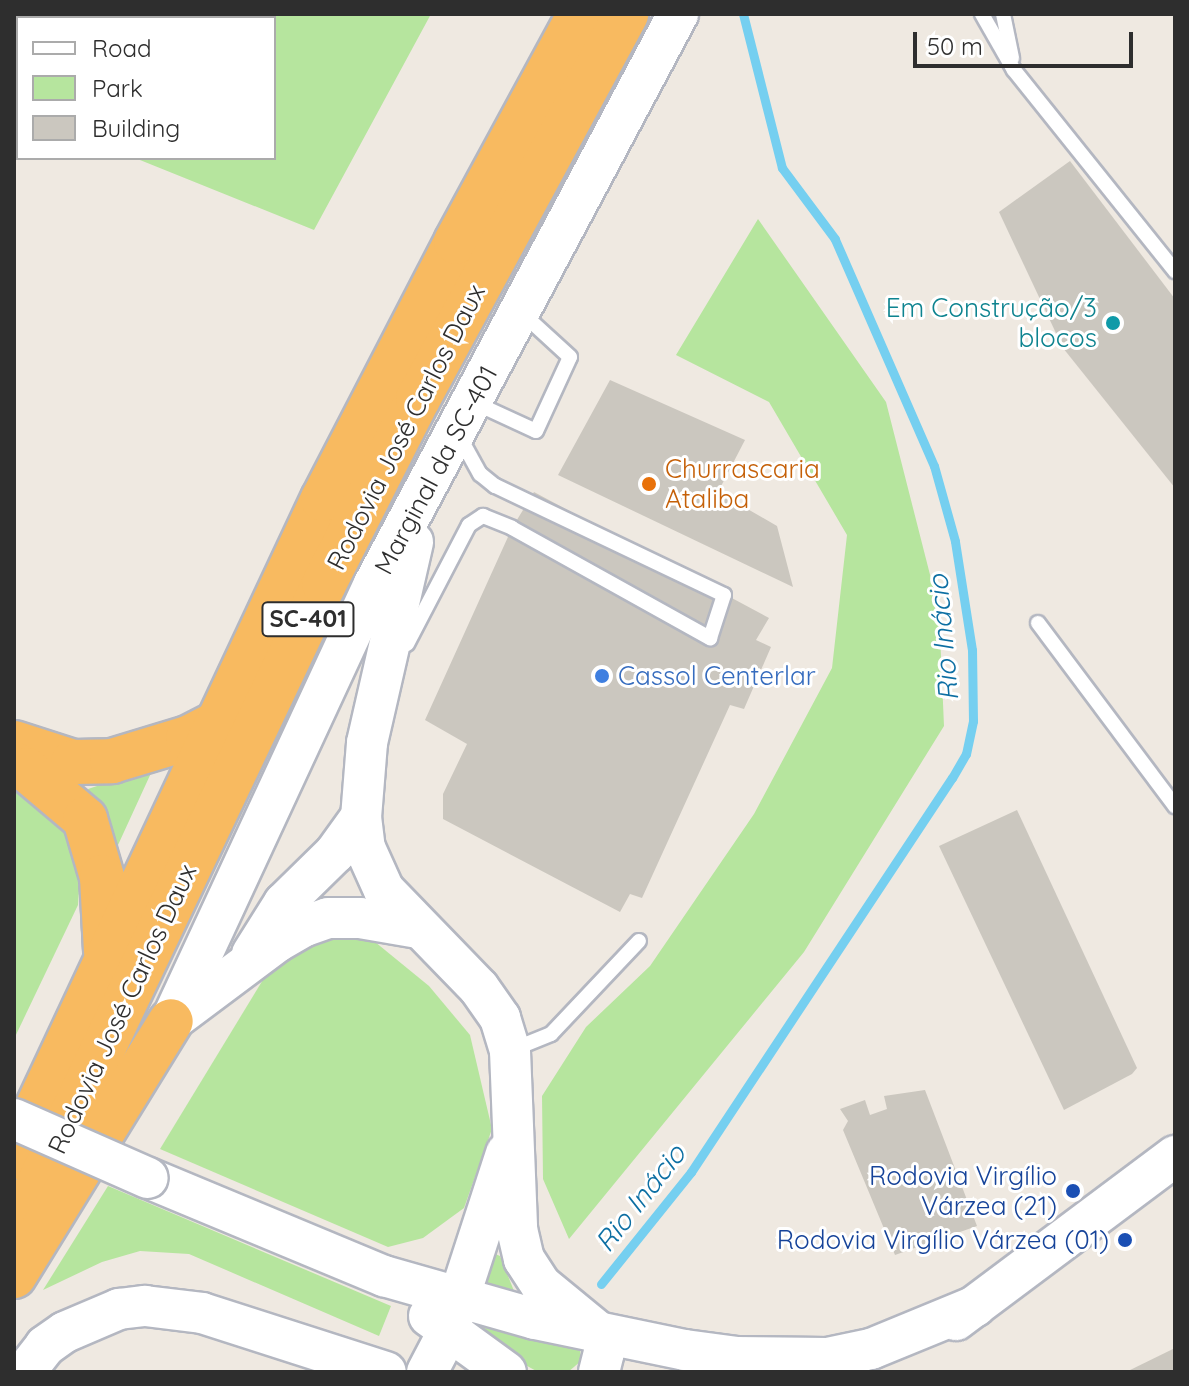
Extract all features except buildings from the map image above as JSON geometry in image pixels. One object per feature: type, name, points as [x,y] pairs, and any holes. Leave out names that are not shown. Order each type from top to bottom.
[{"type":"highway","name":"Rodovia José Carlos Daux","points":[[14,1157],[317,513],[378,391],[580,14]]},
{"type":"highway","name":"Rodovia José Carlos Daux","points":[[14,1236],[324,584],[418,399],[626,14]]},
{"type":"highway","points":[[14,743],[73,762],[112,761],[188,738],[220,722]]},
{"type":"highway","points":[[14,764],[27,770],[85,819],[102,877],[106,959]]},
{"type":"highway","points":[[14,1276],[171,1021]]},
{"type":"main road","name":"Marginal da SC-401","points":[[171,1021],[323,689],[678,14]]},
{"type":"main road","points":[[425,492],[367,743],[361,817],[371,866],[384,890],[479,988],[500,1018],[510,1051],[517,1229],[524,1259],[541,1285],[601,1354]]},
{"type":"main road","points":[[244,966],[284,903],[335,853],[361,817]]},
{"type":"main road","points":[[171,1021],[244,966],[296,932],[328,918],[360,918],[418,928]]},
{"type":"main road","points":[[14,1119],[148,1178],[400,1281],[453,1315],[506,1372]]},
{"type":"main road","points":[[427,1372],[453,1315],[513,1134]]},
{"type":"main road","points":[[866,1372],[922,1344],[1175,1156]]},
{"type":"main road","points":[[400,1281],[460,1258],[476,1238]]},
{"type":"main road","points":[[25,1372],[45,1346],[65,1332],[119,1309],[145,1306],[202,1313],[386,1372]]},
{"type":"main road","points":[[453,1315],[601,1354],[669,1361],[736,1357],[827,1358],[871,1349],[976,1306]]},
{"type":"lane","points":[[982,14],[1014,70],[1175,271]]},
{"type":"lane","points":[[1003,14],[1014,70]]},
{"type":"lane","points":[[367,743],[418,618],[469,525],[483,516],[512,528],[710,638],[724,595],[495,486],[470,460],[465,417],[536,431],[570,357],[521,312]]},
{"type":"lane","points":[[1038,623],[1175,806]]},
{"type":"lane","points":[[510,1051],[551,1034],[639,941]]},
{"type":"green space","points":[[14,14],[431,14],[314,230],[140,160],[276,160],[276,16],[16,16],[14,110]]},
{"type":"green space","points":[[758,219],[886,402],[939,610],[944,726],[804,952],[569,1239],[543,1179],[542,1096],[586,1027],[650,966],[754,814],[832,668],[847,535],[769,402],[676,355]]},
{"type":"green space","points":[[157,760],[107,869],[98,818],[88,789],[127,776]]},
{"type":"green space","points":[[14,782],[61,820],[81,860],[78,905],[14,1039]]},
{"type":"green space","points":[[328,936],[369,937],[429,986],[470,1035],[492,1129],[464,1208],[423,1238],[388,1247],[160,1149],[275,960]]},
{"type":"green space","points":[[108,1186],[391,1306],[379,1336],[189,1254],[140,1251],[102,1262],[43,1290]]},
{"type":"green space","points":[[493,1253],[500,1256],[516,1296],[480,1287]]},
{"type":"green space","points":[[484,1318],[580,1348],[581,1361],[568,1372],[538,1372],[502,1352],[477,1331],[476,1323]]},
{"type":"waterway","name":"Rio Inácio","points":[[601,1284],[691,1172],[952,778],[966,754],[973,721],[972,650],[955,541],[934,466],[835,239],[782,168],[743,14]]},
{"type":"place","name":"Em Construção/3 blocos","points":[[1113,323]]},
{"type":"place","name":"Churrascaria Ataliba","points":[[649,484]]},
{"type":"place","name":"Cassol Centerlar","points":[[602,676]]},
{"type":"place","name":"Rodovia Virgílio Várzea (21)","points":[[1073,1191]]},
{"type":"place","name":"Rodovia Virgílio Várzea (01)","points":[[1125,1240]]}]
